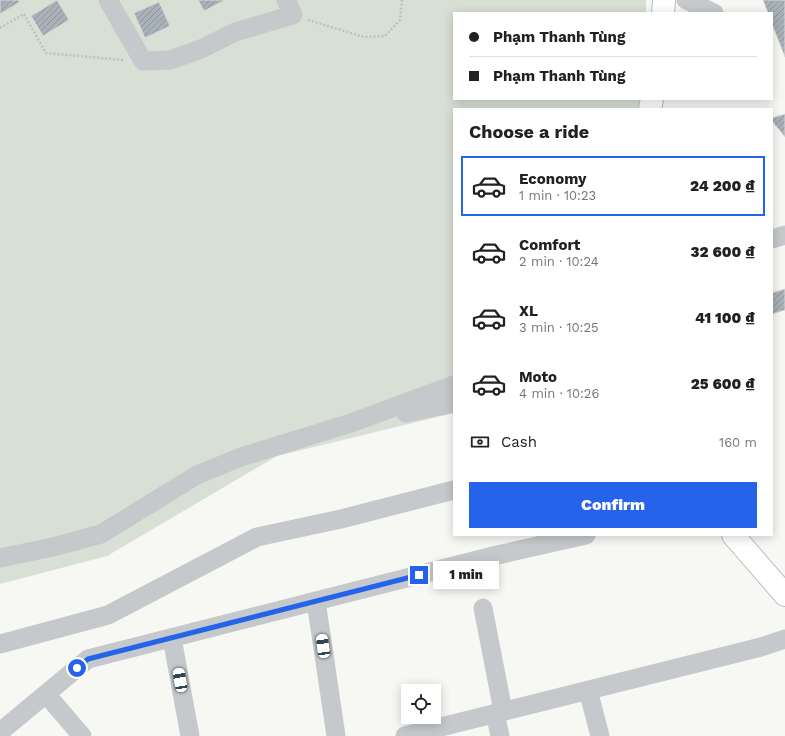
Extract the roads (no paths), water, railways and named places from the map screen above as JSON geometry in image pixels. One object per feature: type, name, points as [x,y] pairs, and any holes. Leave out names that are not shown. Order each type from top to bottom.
[{"type":"main road","points":[[663,12],[664,0]]},
{"type":"main road","points":[[734,536],[785,595]]},
{"type":"street","points":[[108,0],[143,61],[170,60],[201,49],[289,8]]},
{"type":"street","points":[[686,0],[712,8]]},
{"type":"street","points":[[773,239],[785,235]]},
{"type":"street","points":[[0,558],[101,534],[197,475],[241,457],[351,422],[453,385]]},
{"type":"street","points":[[351,422],[453,403]]},
{"type":"street","points":[[0,644],[108,615],[257,537],[341,519],[453,490]]},
{"type":"street","points":[[0,732],[88,659],[486,558],[515,543],[577,536]]},
{"type":"street","points":[[316,601],[336,736]]},
{"type":"street","points":[[483,608],[499,712],[500,736]]},
{"type":"street","points":[[172,638],[190,736]]},
{"type":"street","points":[[405,736],[761,647],[785,639]]},
{"type":"street","points":[[588,690],[600,736]]},
{"type":"street","points":[[46,694],[82,736]]}]
